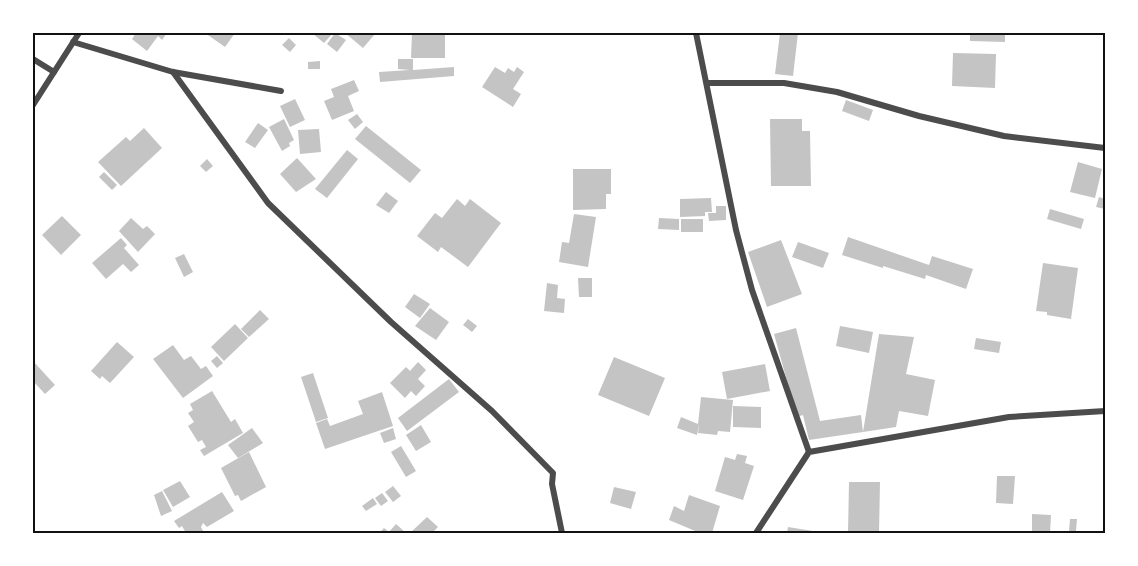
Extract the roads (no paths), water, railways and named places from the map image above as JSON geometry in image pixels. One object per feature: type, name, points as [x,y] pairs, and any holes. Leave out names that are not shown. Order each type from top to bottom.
[{"type":"street","points":[[33,105],[79,33]]},
{"type":"street","points":[[696,33],[736,230],[752,290],[809,452]]},
{"type":"street","points":[[73,42],[173,72],[281,91]]},
{"type":"street","points":[[33,58],[54,72]]},
{"type":"street","points":[[173,72],[268,203],[391,322],[492,411],[553,472],[552,484],[562,533]]},
{"type":"street","points":[[707,83],[784,83],[837,92],[919,116],[1004,136],[1105,148]]},
{"type":"street","points":[[756,533],[809,452],[1008,417],[1105,411]]}]
